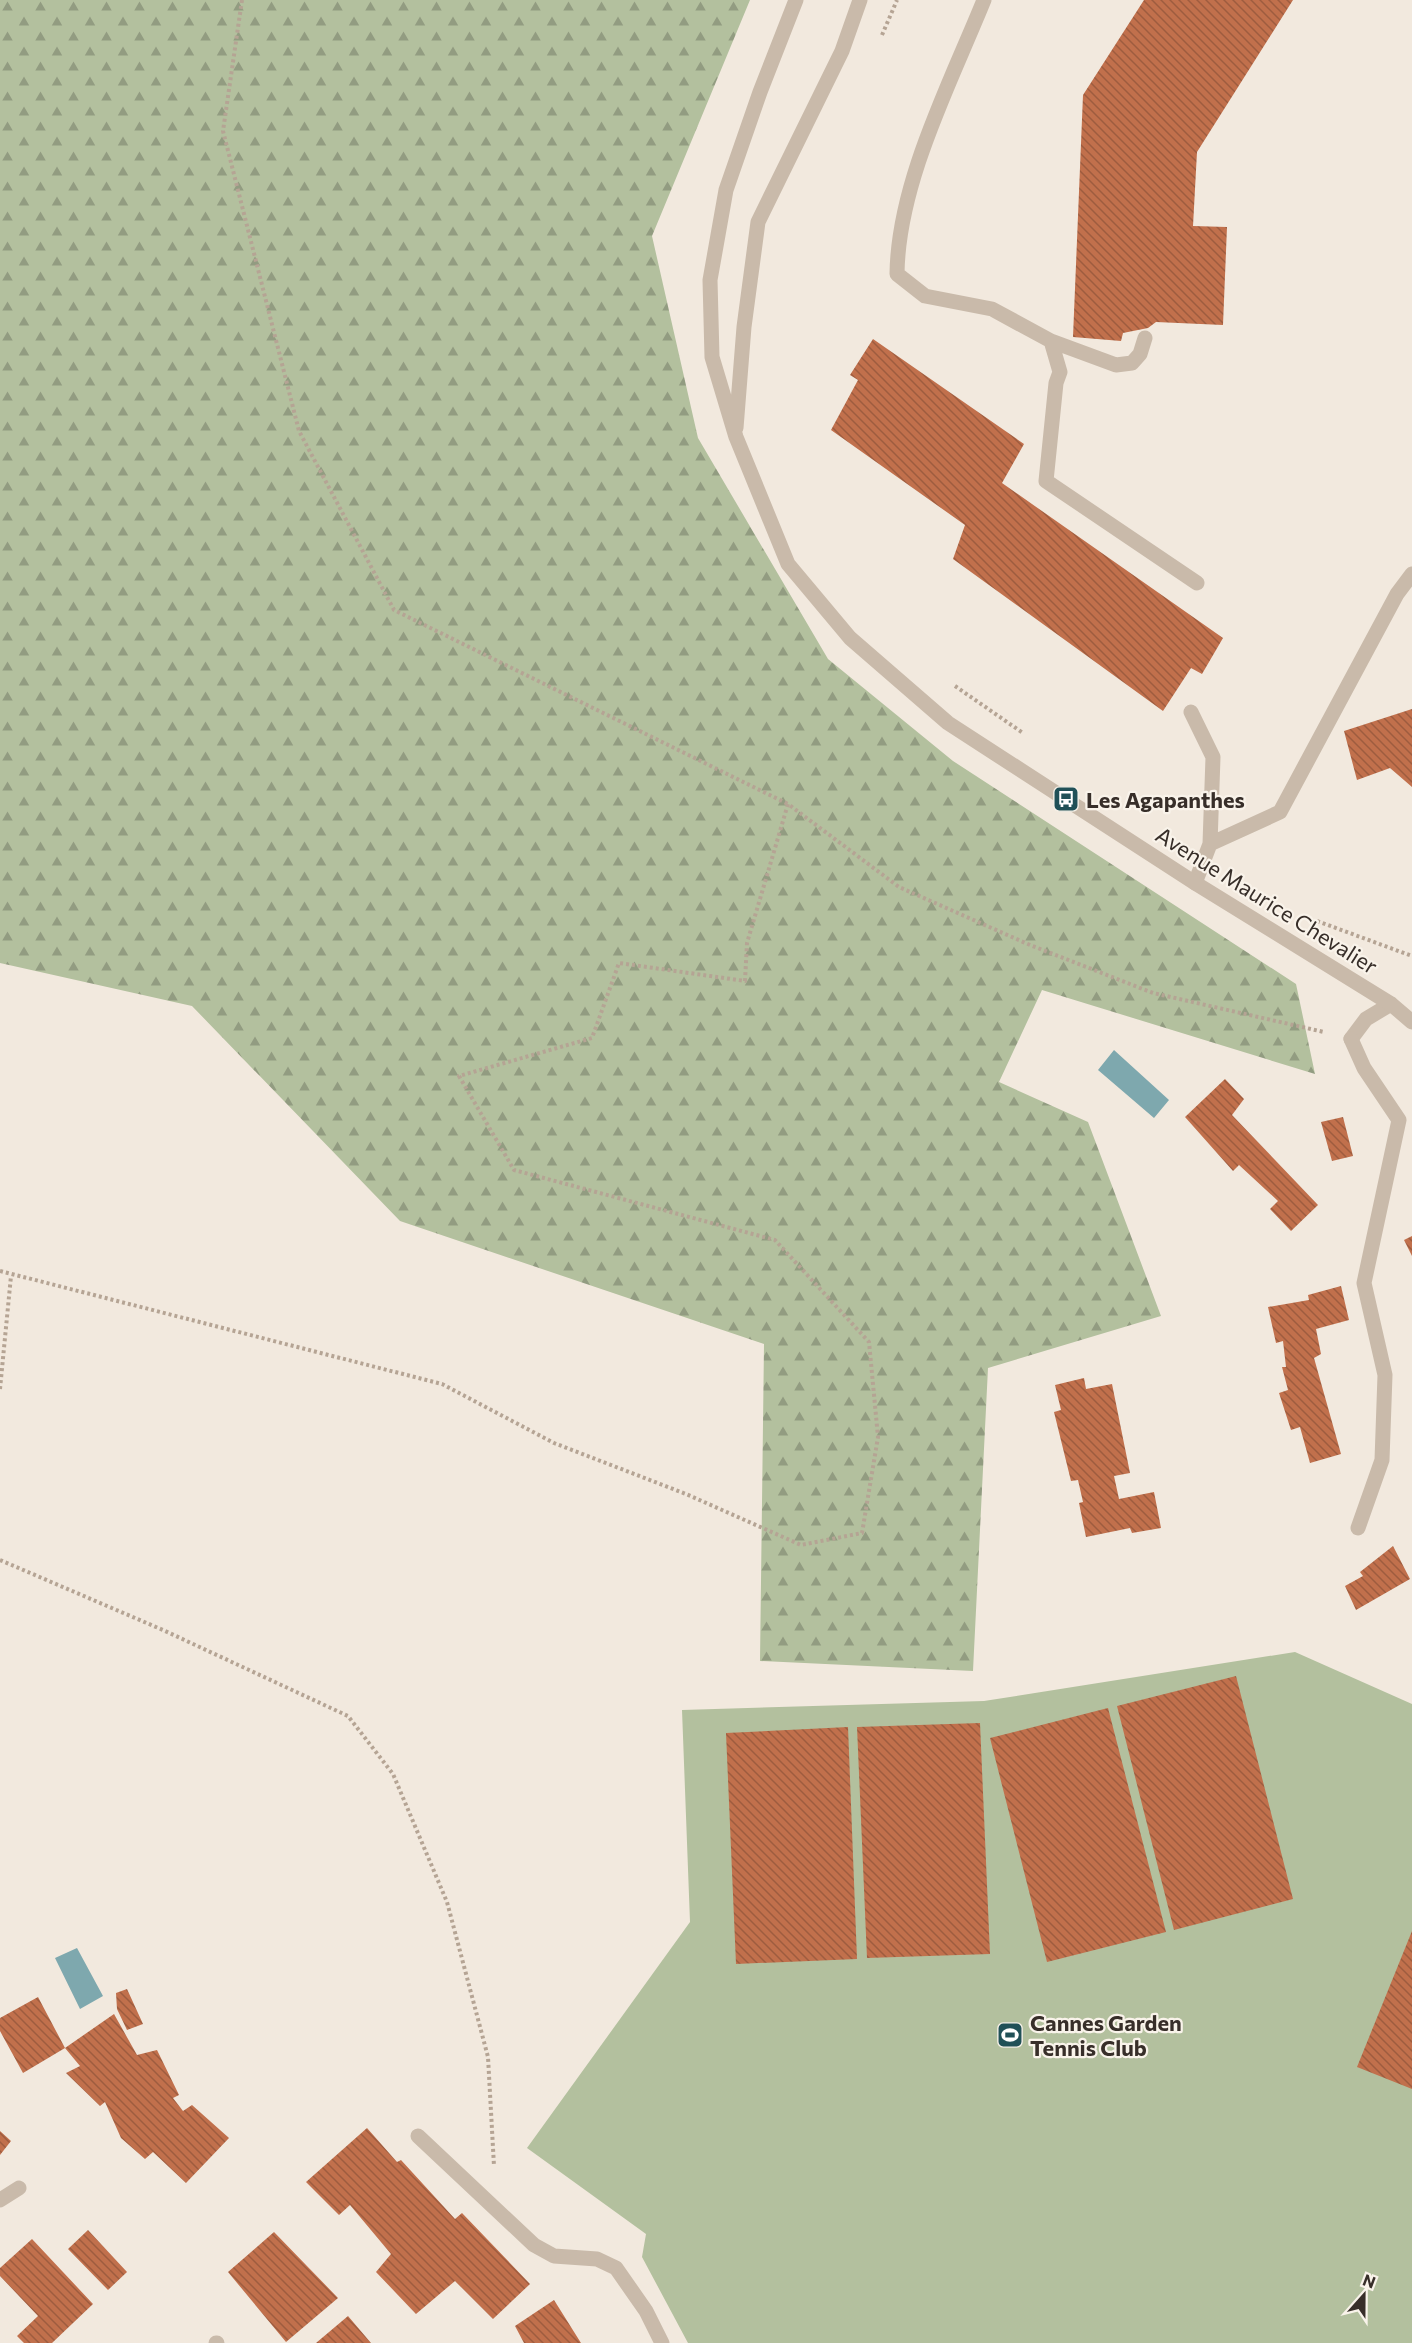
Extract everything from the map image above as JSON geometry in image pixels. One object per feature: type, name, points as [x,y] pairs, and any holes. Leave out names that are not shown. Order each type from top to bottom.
[{"type":"street","name":"Avenue Maurice Chevalier","points":[[796,0],[760,92],[726,190],[710,280],[712,357],[736,437],[788,564],[850,638],[948,723],[1195,883],[1391,1004],[1412,1022]]},
{"type":"street","name":"Avenue Maurice Chevalier","points":[[736,437],[744,327],[758,222],[842,51],[860,0]]},
{"type":"street","points":[[984,0],[921,158],[897,242],[897,274],[925,296],[992,309],[1051,341],[1116,365],[1132,363],[1140,354],[1144,338]]},
{"type":"street","points":[[1051,341],[1060,372],[1056,383],[1046,481],[1197,583]]},
{"type":"street","points":[[1210,844],[1280,812],[1397,594],[1412,574]]},
{"type":"street","points":[[1191,712],[1213,757],[1210,844],[1195,883]]},
{"type":"street","points":[[1358,1528],[1382,1460],[1385,1375],[1364,1283],[1399,1120],[1364,1068],[1351,1039],[1366,1019],[1391,1004]]},
{"type":"street","points":[[418,2136],[534,2245],[554,2256],[597,2259],[616,2268],[646,2311],[662,2343]]},
{"type":"street","points":[[0,2200],[19,2188]]},
{"type":"path","points":[[242,0],[223,131],[299,431],[394,610],[788,804],[899,887],[1030,945],[1154,993],[1351,1039]]},
{"type":"path","points":[[879,41],[897,0]]},
{"type":"path","points":[[946,680],[1030,737]]},
{"type":"path","points":[[0,1271],[10,1276],[442,1384],[554,1443],[686,1494],[801,1545],[862,1533],[878,1437],[869,1342],[775,1240],[514,1170],[459,1076],[592,1038],[619,963],[745,981],[747,943],[788,804]]},
{"type":"path","points":[[1312,919],[1412,956]]},
{"type":"path","points":[[0,1389],[10,1276]]},
{"type":"path","points":[[0,1560],[163,1630],[348,1716],[393,1774],[447,1902],[488,2057],[494,2168]]},
{"type":"green space","points":[[0,0],[750,0],[652,236],[698,438],[828,659],[953,761],[1296,984],[1315,1074],[1042,990],[999,1082],[1088,1122],[1161,1316],[988,1368],[973,1671],[760,1661],[764,1344],[400,1221],[192,1006],[0,963]]},
{"type":"green space","name":"Cannes Garden Tennis Club","points":[[1295,1652],[1412,1704],[1412,2343],[688,2343],[642,2257],[646,2234],[527,2148],[690,1922],[682,1710],[984,1701]]},
{"type":"water","points":[[1114,1050],[1169,1100],[1154,1118],[1098,1070]]},
{"type":"water","points":[[77,1948],[103,1996],[80,2009],[55,1958]]},
{"type":"building","points":[[1144,0],[1293,0],[1197,152],[1193,226],[1227,227],[1223,325],[1156,322],[1148,328],[1123,333],[1121,341],[1073,337],[1083,95]]},
{"type":"building","points":[[873,339],[1024,444],[1002,483],[1223,638],[1202,674],[1191,668],[1163,711],[953,559],[965,525],[831,430],[858,380],[850,375]]},
{"type":"building","points":[[1412,709],[1412,787],[1390,768],[1357,780],[1344,731]]},
{"type":"building","points":[[1225,1079],[1244,1099],[1232,1115],[1318,1205],[1291,1231],[1270,1209],[1278,1201],[1239,1165],[1233,1171],[1185,1117]]},
{"type":"building","points":[[1343,1117],[1353,1156],[1332,1161],[1321,1122]]},
{"type":"building","points":[[1412,1236],[1412,1256],[1404,1240]]},
{"type":"building","points":[[1341,1286],[1349,1320],[1316,1329],[1321,1354],[1314,1358],[1341,1454],[1310,1463],[1300,1427],[1291,1430],[1279,1393],[1288,1390],[1282,1367],[1286,1367],[1283,1341],[1276,1343],[1268,1307],[1309,1300],[1308,1295]]},
{"type":"building","points":[[1084,1378],[1086,1389],[1112,1384],[1130,1473],[1114,1476],[1119,1499],[1154,1492],[1161,1528],[1132,1533],[1130,1528],[1086,1537],[1079,1503],[1083,1502],[1078,1480],[1071,1481],[1054,1412],[1061,1410],[1055,1385]]},
{"type":"building","points":[[1393,1546],[1410,1579],[1356,1610],[1345,1586],[1363,1576],[1360,1572]]},
{"type":"building","points":[[1236,1676],[1293,1899],[1174,1930],[1117,1706]]},
{"type":"building","points":[[1108,1708],[1166,1932],[1047,1962],[990,1738]]},
{"type":"building","points":[[980,1723],[990,1954],[867,1958],[857,1727]]},
{"type":"building","points":[[848,1727],[857,1959],[736,1964],[726,1733]]},
{"type":"building","points":[[1412,1931],[1412,2089],[1357,2067]]},
{"type":"building","points":[[127,1989],[143,2024],[127,2030],[117,2009],[116,1993]]},
{"type":"building","points":[[38,1997],[65,2048],[23,2073],[0,2031],[0,2018]]},
{"type":"building","points":[[114,2014],[137,2055],[157,2050],[179,2095],[173,2098],[183,2111],[192,2105],[229,2138],[186,2183],[153,2152],[145,2159],[121,2138],[105,2102],[100,2106],[66,2073],[80,2066],[65,2048]]},
{"type":"building","points":[[367,2128],[397,2162],[401,2160],[455,2219],[462,2213],[530,2284],[493,2319],[455,2281],[416,2314],[376,2272],[391,2254],[350,2205],[339,2215],[306,2182]]},
{"type":"building","points":[[0,2131],[11,2141],[0,2155]]},
{"type":"building","points":[[88,2230],[127,2272],[108,2290],[68,2249]]},
{"type":"building","points":[[274,2232],[338,2298],[286,2342],[228,2272]]},
{"type":"building","points":[[32,2239],[93,2304],[52,2343],[24,2343],[17,2336],[38,2316],[0,2276],[0,2268]]},
{"type":"building","points":[[554,2300],[581,2343],[524,2343],[515,2326]]},
{"type":"building","points":[[348,2316],[371,2343],[316,2343]]},
{"type":"place","name":"Les Agapanthes","points":[[1066,799]]},
{"type":"place","name":"Cannes Garden Tennis Club","points":[[1010,2035]]}]
